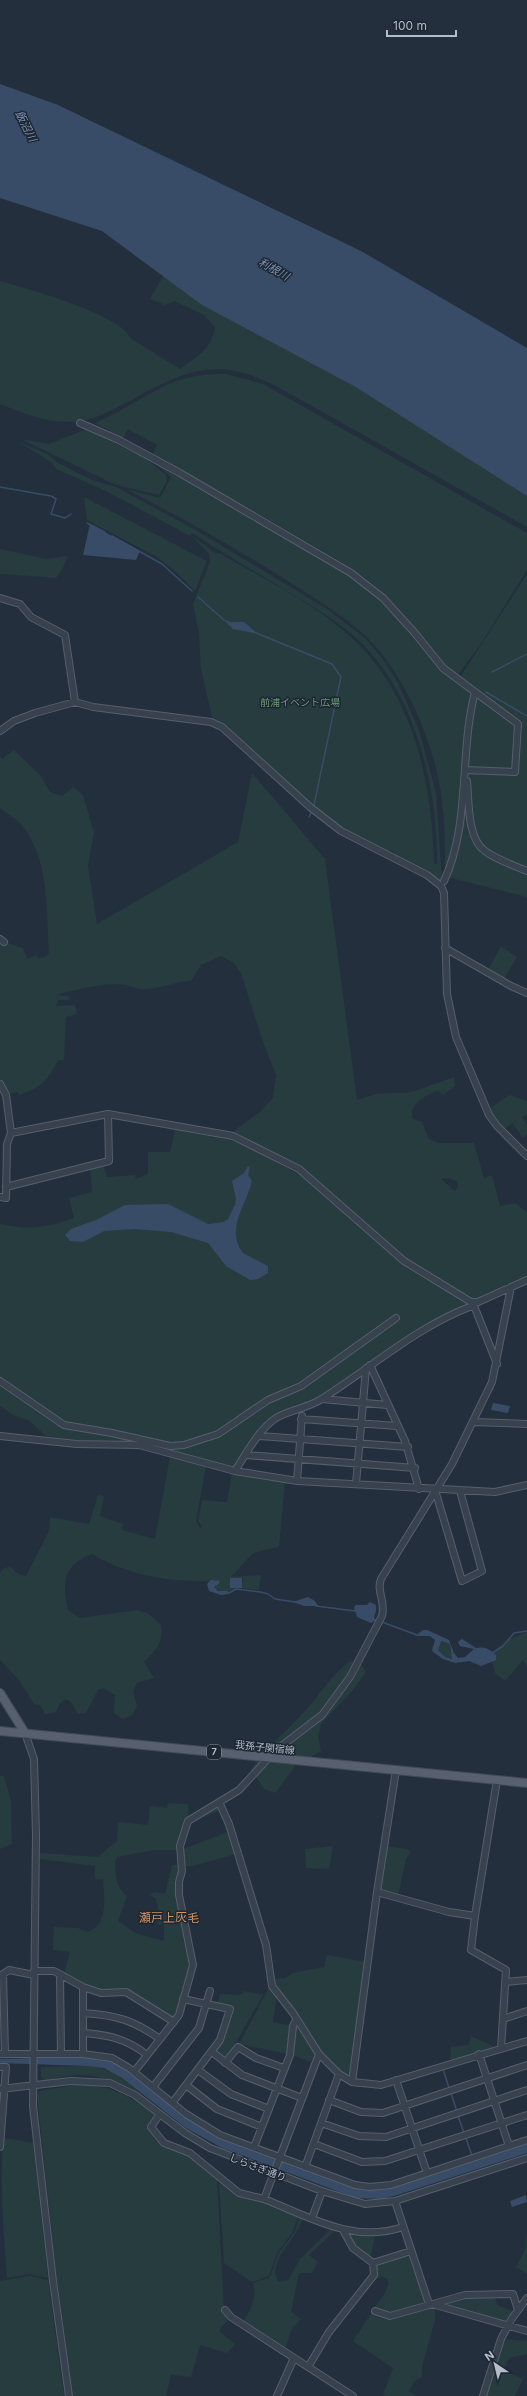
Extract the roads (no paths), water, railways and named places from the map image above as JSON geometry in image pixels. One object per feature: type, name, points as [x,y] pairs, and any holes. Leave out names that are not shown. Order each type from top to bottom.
[{"type":"main road","points":[[0,1693],[25,1733]]},
{"type":"main road","name":"我孫子関宿線","points":[[0,1731],[527,1782]]},
{"type":"street","points":[[80,423],[119,440],[180,473],[351,573],[383,598],[414,632],[443,668],[518,724],[515,772],[465,770]]},
{"type":"street","points":[[0,598],[20,604],[31,617],[65,635],[75,702]]},
{"type":"street","points":[[442,884],[453,856],[460,815],[469,724],[475,692]]},
{"type":"street","points":[[0,731],[21,717],[75,702],[211,722],[222,727],[308,805],[341,831],[416,869],[442,884]]},
{"type":"street","points":[[465,770],[472,834],[478,846],[490,854],[527,871]]},
{"type":"street","points":[[460,815],[471,815]]},
{"type":"street","points":[[444,870],[442,884],[444,893],[445,948],[449,1001],[456,1037],[472,1078],[489,1115],[497,1126],[527,1156]]},
{"type":"street","points":[[445,948],[510,986],[527,993]]},
{"type":"street","points":[[0,1084],[6,1095],[11,1133],[7,1144],[6,1198],[0,1198]]},
{"type":"street","points":[[11,1133],[108,1114],[233,1136],[299,1169],[359,1223],[418,1271],[473,1304],[497,1364]]},
{"type":"street","points":[[6,1187],[110,1161],[108,1114]]},
{"type":"street","points":[[235,1471],[260,1436],[276,1418],[302,1409],[322,1399],[421,1330],[452,1313],[527,1280]]},
{"type":"street","points":[[134,2072],[179,2015],[193,1965],[179,1895],[179,1882],[182,1870],[180,1846],[188,1821],[220,1804],[246,1784],[269,1757],[322,1715],[340,1691],[382,1616],[385,1604],[379,1584],[381,1579],[452,1464],[474,1422],[492,1382],[497,1364],[511,1287]]},
{"type":"street","points":[[0,1381],[64,1425],[112,1433],[170,1446],[184,1445],[218,1434],[268,1400],[301,1386],[396,1318]]},
{"type":"street","points":[[356,1484],[368,1366]]},
{"type":"street","points":[[368,1366],[408,1447],[419,1489]]},
{"type":"street","points":[[322,1399],[388,1405]]},
{"type":"street","points":[[296,1480],[302,1409]]},
{"type":"street","points":[[302,1419],[397,1426]]},
{"type":"street","points":[[474,1422],[527,1424]]},
{"type":"street","points":[[0,1436],[77,1444],[139,1445],[235,1471],[296,1480],[435,1490],[495,1492],[527,1485]]},
{"type":"street","points":[[260,1436],[408,1447]]},
{"type":"street","points":[[246,1455],[414,1468]]},
{"type":"street","points":[[435,1490],[462,1581],[482,1571],[460,1491]]},
{"type":"street","points":[[25,1733],[34,1759],[36,1874],[33,2086],[53,2281],[69,2396]]},
{"type":"street","points":[[352,2082],[376,1892],[396,1770]]},
{"type":"street","points":[[497,1780],[471,1950],[506,1970],[501,2049]]},
{"type":"street","points":[[220,1804],[229,1824],[266,1945],[272,1986],[319,2054],[339,2074],[352,2082],[375,2085],[396,2080],[479,2054],[501,2049],[527,2040]]},
{"type":"street","points":[[376,1892],[449,1912],[475,1916]]},
{"type":"street","points":[[174,2022],[126,1992],[101,1993],[83,1987],[54,1971],[34,1973],[9,1970],[1,1975],[2,2054],[83,2054],[112,2058],[134,2072],[204,2126],[279,2159],[355,2185],[370,2187],[391,2185],[527,2140]]},
{"type":"street","points":[[60,1975],[61,2054]]},
{"type":"street","points":[[505,1982],[527,1980]]},
{"type":"street","points":[[83,1987],[83,2054]]},
{"type":"street","points":[[153,2087],[199,2028],[210,1991]]},
{"type":"street","points":[[173,2102],[212,2052],[224,2032],[230,2010],[183,1999]]},
{"type":"street","points":[[503,2019],[527,2011]]},
{"type":"street","points":[[83,2013],[119,2017],[136,2024],[160,2039]]},
{"type":"street","points":[[254,2147],[290,2055],[293,2026],[296,2020]]},
{"type":"street","points":[[84,2034],[104,2035],[122,2039],[147,2055]]},
{"type":"street","points":[[225,2063],[238,2047],[256,2058],[284,2068]]},
{"type":"street","points":[[212,2052],[242,2075],[302,2098]]},
{"type":"street","points":[[264,2199],[319,2054]]},
{"type":"street","points":[[479,2054],[509,2146]]},
{"type":"street","points":[[330,2100],[370,2114],[404,2106],[527,2065]]},
{"type":"street","points":[[0,2067],[6,2067],[2,2089],[0,2147]]},
{"type":"street","points":[[198,2070],[231,2094],[269,2109]]},
{"type":"street","points":[[305,2167],[339,2074]]},
{"type":"street","points":[[396,2080],[427,2173]]},
{"type":"street","name":"しらさぎ通り","points":[[2,2089],[82,2081],[110,2084],[135,2095],[210,2148],[322,2191],[355,2202],[378,2204],[395,2201],[527,2158]]},
{"type":"street","points":[[186,2085],[217,2109],[262,2127]]},
{"type":"street","points":[[322,2123],[353,2135],[372,2138],[393,2135],[527,2090]]},
{"type":"street","points":[[160,2114],[151,2127],[164,2143],[190,2153],[239,2193],[264,2199],[343,2230],[367,2234],[390,2232],[403,2227]]},
{"type":"street","points":[[314,2144],[362,2162],[385,2161],[527,2115]]},
{"type":"street","points":[[312,2218],[322,2191]]},
{"type":"street","points":[[395,2201],[430,2304]]},
{"type":"street","points":[[308,2366],[329,2332],[374,2275],[373,2263],[353,2248],[343,2230]]},
{"type":"street","points":[[373,2263],[411,2250]]},
{"type":"street","points":[[375,2311],[390,2316],[465,2295],[513,2294],[518,2310]]},
{"type":"street","points":[[483,2396],[498,2347],[508,2326],[527,2298]]},
{"type":"street","points":[[430,2304],[527,2331]]},
{"type":"street","points":[[225,2310],[231,2317],[354,2396]]},
{"type":"street","points":[[277,2396],[294,2358]]},
{"type":"water","points":[[0,84],[58,105],[361,251],[527,348],[527,496],[354,386],[202,305],[102,231],[0,198]]},
{"type":"water","points":[[90,524],[140,551],[136,560],[83,555]]},
{"type":"water","points":[[223,619],[230,622],[244,622],[258,634],[233,629]]},
{"type":"water","points":[[248,1166],[250,1167],[248,1175],[252,1181],[238,1217],[236,1235],[238,1244],[243,1253],[268,1266],[268,1273],[258,1279],[250,1280],[226,1266],[208,1243],[171,1232],[134,1229],[104,1231],[83,1242],[70,1241],[65,1235],[71,1229],[96,1220],[125,1205],[168,1204],[208,1224],[224,1222],[228,1219],[235,1205],[236,1199],[232,1181],[244,1173]]},
{"type":"water","points":[[493,1403],[510,1406],[508,1413],[491,1410]]},
{"type":"water","points":[[230,1578],[242,1578],[242,1588],[230,1588]]},
{"type":"water","points":[[211,1580],[220,1581],[218,1585],[214,1587],[218,1591],[228,1591],[229,1594],[221,1595],[209,1591],[207,1584]]},
{"type":"water","points":[[308,1597],[315,1601],[318,1606],[304,1606],[293,1602]]},
{"type":"water","points":[[370,1602],[376,1605],[374,1617],[376,1620],[371,1623],[357,1617],[354,1607],[356,1605],[367,1605]]},
{"type":"water","points":[[423,1630],[427,1630],[449,1640],[454,1653],[458,1658],[465,1657],[474,1649],[460,1646],[458,1642],[462,1639],[476,1648],[482,1647],[489,1650],[496,1655],[496,1660],[481,1666],[469,1661],[455,1663],[443,1659],[432,1651],[435,1640],[430,1636],[415,1636]],"holes":[[[441,1641],[450,1644],[452,1659],[445,1657],[438,1650]]]},
{"type":"water","points":[[88,2057],[108,2060],[119,2065],[207,2131],[238,2145],[354,2188],[377,2190],[393,2187],[527,2143],[527,2153],[382,2199],[356,2198],[222,2148],[186,2128],[122,2078],[104,2068],[88,2066],[0,2063],[0,2059]]},
{"type":"water","points":[[526,2195],[527,2202],[512,2207],[510,2201]]},
{"type":"waterway","points":[[0,487],[51,496],[56,499],[51,514],[65,518],[71,514]]},
{"type":"waterway","points":[[87,523],[105,532]]},
{"type":"waterway","points":[[112,536],[162,564],[192,591]]},
{"type":"waterway","points":[[198,597],[224,620]]},
{"type":"waterway","points":[[256,633],[332,664],[341,677],[314,805]]},
{"type":"waterway","points":[[492,672],[527,654]]},
{"type":"waterway","points":[[486,692],[527,716]]},
{"type":"waterway","points":[[309,817],[311,813]]},
{"type":"waterway","points":[[229,1593],[236,1589],[260,1592],[268,1594],[275,1599],[295,1602]]},
{"type":"waterway","points":[[316,1606],[355,1611]]},
{"type":"waterway","points":[[382,1622],[417,1635]]},
{"type":"waterway","points":[[492,1653],[503,1646],[514,1633],[527,1631]]},
{"type":"waterway","points":[[443,2069],[449,2088]]},
{"type":"waterway","points":[[451,2093],[457,2112]]},
{"type":"waterway","points":[[458,2116],[464,2133]]},
{"type":"waterway","points":[[466,2138],[472,2156]]},
{"type":"district","name":"瀬戸上灰毛","points":[[169,1918]]},
{"type":"water label","name":"飯沼川","points":[[26,126]]},
{"type":"water label","name":"利根川","points":[[274,269]]},
{"type":"park label","name":"前浦イベント広場","points":[[300,702]]}]
